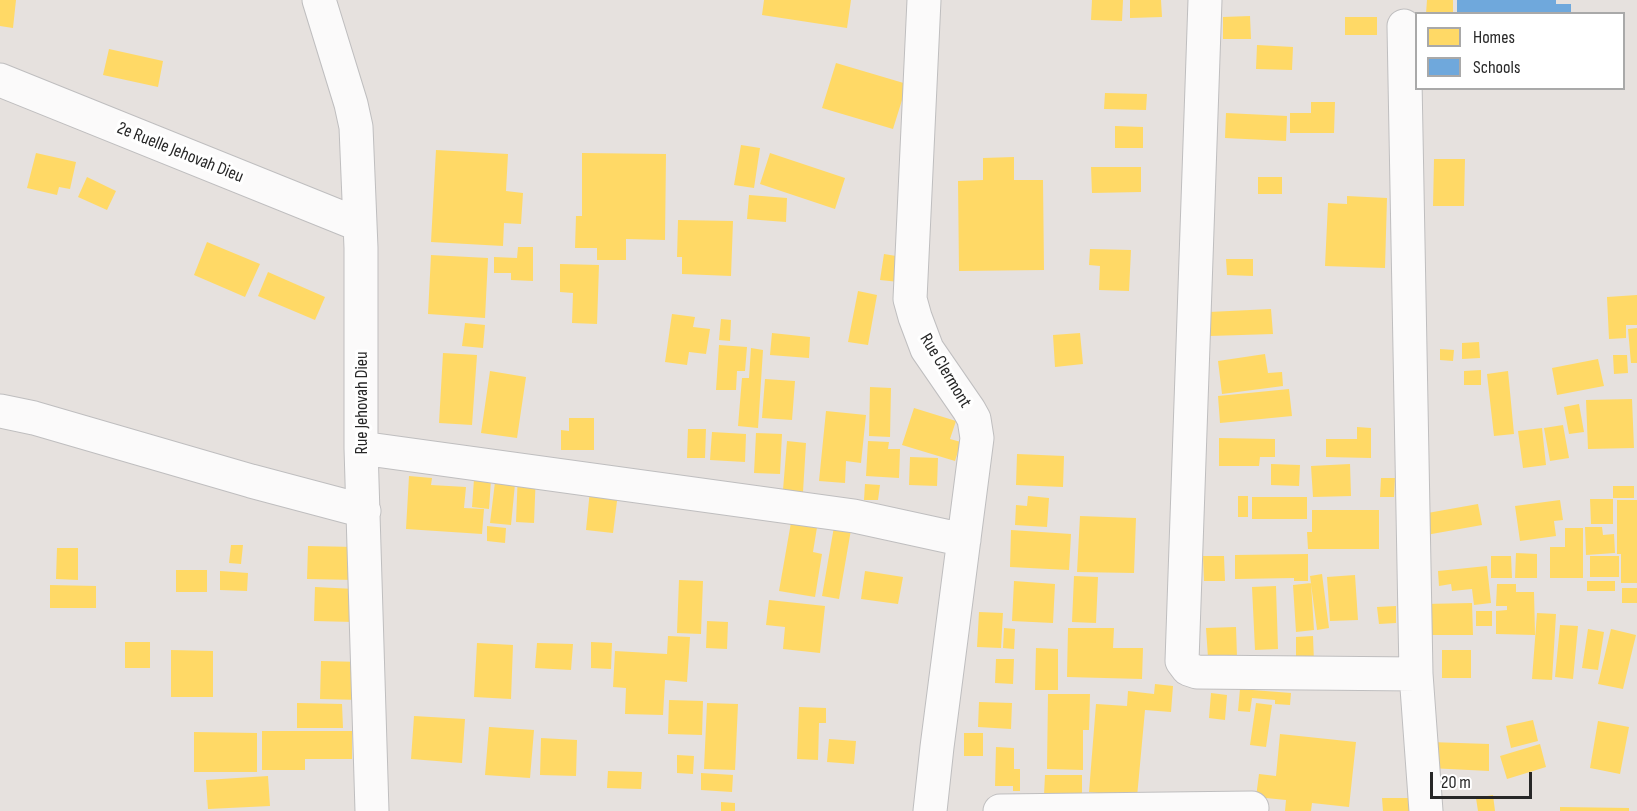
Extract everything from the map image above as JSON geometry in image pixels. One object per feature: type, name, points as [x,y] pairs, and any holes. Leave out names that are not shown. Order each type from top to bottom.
[{"type":"street","name":"Rue Jehovah Dieu","points":[[319,0],[356,127],[372,811]]},
{"type":"street","name":"Rue Clermont","points":[[924,0],[910,299],[927,349],[974,420],[977,438],[930,811]]},
{"type":"street","points":[[1205,0],[1182,661],[1188,669],[1197,672],[1416,674]]},
{"type":"street","points":[[1404,26],[1416,674],[1426,811]]},
{"type":"street","name":"2e Ruelle Jehovah Dieu","points":[[0,80],[360,225]]},
{"type":"street","points":[[0,411],[34,418],[364,511]]},
{"type":"street","points":[[362,448],[854,516],[964,540]]},
{"type":"street","points":[[1000,811],[1252,808]]},
{"type":"building: Homes","points":[[0,0],[16,0],[13,28],[0,26]]},
{"type":"building: Homes","points":[[764,0],[851,0],[847,28],[762,15]]},
{"type":"building: Homes","points":[[1092,0],[1123,0],[1122,21],[1091,20]]},
{"type":"building: Homes","points":[[1130,0],[1161,0],[1162,17],[1130,18]]},
{"type":"building: Homes","points":[[1427,0],[1453,0],[1453,12],[1426,12]]},
{"type":"building: Homes","points":[[1250,16],[1251,39],[1223,39],[1223,17]]},
{"type":"building: Homes","points":[[1345,17],[1377,17],[1377,35],[1345,35]]},
{"type":"building: Homes","points":[[1257,45],[1293,47],[1292,70],[1256,69]]},
{"type":"building: Homes","points":[[109,49],[163,61],[158,87],[103,75]]},
{"type":"building: Homes","points":[[836,63],[907,84],[893,129],[822,108]]},
{"type":"building: Homes","points":[[1105,93],[1147,94],[1146,110],[1104,109]]},
{"type":"building: Homes","points":[[1311,102],[1335,102],[1334,133],[1290,133],[1290,113],[1311,113]]},
{"type":"building: Homes","points":[[1226,113],[1287,116],[1286,141],[1225,138]]},
{"type":"building: Homes","points":[[1115,126],[1143,127],[1143,148],[1115,148]]},
{"type":"building: Homes","points":[[741,145],[760,148],[754,188],[734,185]]},
{"type":"building: Homes","points":[[436,150],[508,154],[506,191],[523,193],[521,224],[504,223],[503,246],[431,242]]},
{"type":"building: Homes","points":[[36,153],[76,162],[70,189],[59,187],[57,195],[27,188]]},
{"type":"building: Homes","points":[[582,153],[666,154],[665,240],[626,239],[626,260],[597,260],[597,248],[575,248],[576,216],[582,216]]},
{"type":"building: Homes","points":[[770,153],[845,178],[835,209],[760,184]]},
{"type":"building: Homes","points":[[1014,157],[1014,180],[1043,180],[1044,270],[959,271],[958,181],[983,180],[983,158]]},
{"type":"building: Homes","points":[[1434,159],[1465,159],[1464,206],[1433,206]]},
{"type":"building: Homes","points":[[1091,167],[1141,167],[1141,192],[1092,193]]},
{"type":"building: Homes","points":[[87,177],[116,191],[107,210],[78,197]]},
{"type":"building: Homes","points":[[1258,177],[1282,177],[1282,194],[1258,194]]},
{"type":"building: Homes","points":[[749,195],[787,198],[786,222],[747,219]]},
{"type":"building: Homes","points":[[1347,196],[1387,198],[1385,268],[1325,266],[1328,203],[1347,204]]},
{"type":"building: Homes","points":[[678,220],[733,221],[731,276],[682,274],[682,257],[677,257]]},
{"type":"building: Homes","points":[[207,242],[260,264],[245,297],[194,275]]},
{"type":"building: Homes","points":[[518,247],[533,247],[533,281],[511,280],[511,273],[494,273],[494,257],[517,258]]},
{"type":"building: Homes","points":[[1090,249],[1131,250],[1129,291],[1099,290],[1100,266],[1089,265]]},
{"type":"building: Homes","points":[[884,254],[902,257],[899,282],[880,280]]},
{"type":"building: Homes","points":[[431,255],[488,258],[485,318],[428,314]]},
{"type":"building: Homes","points":[[1226,259],[1253,259],[1253,276],[1227,275]]},
{"type":"building: Homes","points":[[560,264],[599,265],[597,324],[572,323],[573,293],[560,292]]},
{"type":"building: Homes","points":[[268,272],[325,297],[315,320],[258,296]]},
{"type":"building: Homes","points":[[858,291],[877,295],[868,345],[848,342]]},
{"type":"building: Homes","points":[[1637,295],[1637,325],[1626,325],[1626,338],[1609,339],[1607,297]]},
{"type":"building: Homes","points":[[1271,309],[1273,334],[1210,336],[1209,312]]},
{"type":"building: Homes","points":[[672,314],[695,317],[693,327],[710,329],[706,354],[689,352],[687,365],[665,362]]},
{"type":"building: Homes","points":[[721,319],[731,320],[730,341],[719,340]]},
{"type":"building: Homes","points":[[465,323],[485,325],[483,348],[462,346]]},
{"type":"building: Homes","points":[[1637,328],[1637,363],[1631,363],[1628,329]]},
{"type":"building: Homes","points":[[772,333],[810,337],[809,358],[770,355]]},
{"type":"building: Homes","points":[[1080,333],[1083,364],[1055,367],[1053,335]]},
{"type":"building: Homes","points":[[1479,342],[1480,358],[1462,359],[1462,343]]},
{"type":"building: Homes","points":[[719,345],[747,347],[745,371],[737,371],[736,390],[716,390]]},
{"type":"building: Homes","points":[[751,348],[763,350],[758,428],[738,426],[742,378],[749,378]]},
{"type":"building: Homes","points":[[1440,349],[1454,350],[1453,361],[1440,360]]},
{"type":"building: Homes","points":[[443,353],[477,355],[472,425],[439,423]]},
{"type":"building: Homes","points":[[1265,354],[1268,373],[1282,372],[1283,386],[1222,394],[1218,361]]},
{"type":"building: Homes","points":[[1613,355],[1627,355],[1628,373],[1614,374]]},
{"type":"building: Homes","points":[[1598,359],[1604,386],[1557,395],[1552,368]]},
{"type":"building: Homes","points":[[1481,370],[1481,385],[1464,385],[1464,371]]},
{"type":"building: Homes","points":[[490,371],[526,377],[517,438],[481,433]]},
{"type":"building: Homes","points":[[1508,371],[1514,434],[1494,436],[1487,374]]},
{"type":"building: Homes","points":[[765,379],[795,381],[792,420],[762,418]]},
{"type":"building: Homes","points":[[870,387],[891,388],[890,437],[869,436]]},
{"type":"building: Homes","points":[[1289,389],[1292,416],[1220,423],[1218,396]]},
{"type":"building: Homes","points":[[1632,399],[1634,448],[1588,449],[1586,400]]},
{"type":"building: Homes","points":[[1579,404],[1584,432],[1569,434],[1564,407]]},
{"type":"building: Homes","points":[[914,408],[956,421],[950,439],[961,442],[955,461],[902,445]]},
{"type":"building: Homes","points":[[826,411],[866,415],[861,463],[846,461],[845,483],[819,481]]},
{"type":"building: Homes","points":[[569,418],[594,418],[594,450],[561,450],[561,430],[569,431]]},
{"type":"building: Homes","points":[[1563,425],[1569,458],[1550,461],[1544,428]]},
{"type":"building: Homes","points":[[1357,427],[1371,428],[1371,458],[1326,457],[1326,439],[1357,439]]},
{"type":"building: Homes","points":[[1542,428],[1546,465],[1523,468],[1518,431]]},
{"type":"building: Homes","points":[[688,429],[706,429],[705,458],[687,458]]},
{"type":"building: Homes","points":[[712,432],[746,434],[745,462],[710,460]]},
{"type":"building: Homes","points":[[756,433],[782,434],[780,474],[754,473]]},
{"type":"building: Homes","points":[[1219,438],[1275,439],[1275,457],[1260,457],[1259,466],[1219,466]]},
{"type":"building: Homes","points":[[787,441],[806,443],[803,492],[783,490]]},
{"type":"building: Homes","points":[[868,441],[889,442],[888,449],[900,449],[899,478],[866,476]]},
{"type":"building: Homes","points":[[1017,454],[1064,456],[1063,487],[1016,485]]},
{"type":"building: Homes","points":[[910,457],[938,458],[937,486],[909,485]]},
{"type":"building: Homes","points":[[1271,464],[1300,465],[1299,486],[1271,485]]},
{"type":"building: Homes","points":[[1350,464],[1351,496],[1313,497],[1311,466]]},
{"type":"building: Homes","points":[[518,472],[536,473],[534,523],[516,522]]},
{"type":"building: Homes","points":[[409,476],[432,478],[431,485],[466,487],[464,508],[484,509],[482,534],[406,529]]},
{"type":"building: Homes","points":[[1381,478],[1395,478],[1394,497],[1380,497]]},
{"type":"building: Homes","points":[[474,479],[491,480],[489,509],[472,507]]},
{"type":"building: Homes","points":[[495,482],[515,484],[511,525],[490,523]]},
{"type":"building: Homes","points":[[865,484],[880,485],[878,500],[864,500]]},
{"type":"building: Homes","points":[[1613,486],[1634,486],[1634,498],[1613,498]]},
{"type":"building: Homes","points":[[590,490],[618,493],[613,533],[586,530]]},
{"type":"building: Homes","points":[[1028,496],[1049,498],[1047,527],[1015,525],[1016,505],[1027,506]]},
{"type":"building: Homes","points":[[1238,496],[1248,496],[1248,517],[1238,517]]},
{"type":"building: Homes","points":[[1252,497],[1307,497],[1307,519],[1252,519]]},
{"type":"building: Homes","points":[[1590,499],[1613,499],[1613,524],[1591,524]]},
{"type":"building: Homes","points":[[1560,500],[1563,520],[1554,521],[1556,536],[1520,541],[1515,506]]},
{"type":"building: Homes","points":[[1617,500],[1637,500],[1637,583],[1621,583],[1621,554],[1617,554]]},
{"type":"building: Homes","points":[[1478,504],[1482,525],[1426,535],[1422,514]]},
{"type":"building: Homes","points":[[1312,510],[1379,510],[1379,549],[1308,549],[1307,532],[1312,532]]},
{"type":"building: Homes","points":[[793,511],[819,515],[813,552],[822,554],[815,597],[779,591]]},
{"type":"building: Homes","points":[[1080,516],[1136,518],[1134,573],[1077,572]]},
{"type":"building: Homes","points":[[835,521],[852,524],[839,599],[822,596]]},
{"type":"building: Homes","points":[[487,526],[506,528],[505,543],[487,541]]},
{"type":"building: Homes","points":[[1585,527],[1602,527],[1603,535],[1614,534],[1615,553],[1586,555]]},
{"type":"building: Homes","points":[[1565,528],[1583,528],[1583,578],[1550,578],[1550,547],[1565,547]]},
{"type":"building: Homes","points":[[1011,530],[1071,534],[1069,570],[1010,567]]},
{"type":"building: Homes","points":[[231,545],[243,545],[241,564],[229,563]]},
{"type":"building: Homes","points":[[308,546],[355,547],[355,580],[307,579]]},
{"type":"building: Homes","points":[[57,548],[78,548],[78,580],[56,579]]},
{"type":"building: Homes","points":[[1516,553],[1537,554],[1537,578],[1515,578]]},
{"type":"building: Homes","points":[[1308,554],[1308,581],[1294,581],[1294,578],[1235,579],[1235,555]]},
{"type":"building: Homes","points":[[1203,556],[1224,556],[1225,581],[1204,581]]},
{"type":"building: Homes","points":[[1491,556],[1511,556],[1512,578],[1491,578]]},
{"type":"building: Homes","points":[[1590,556],[1619,556],[1619,577],[1590,577]]},
{"type":"building: Homes","points":[[1487,566],[1491,603],[1474,605],[1472,589],[1452,591],[1451,584],[1439,586],[1438,571]]},
{"type":"building: Homes","points":[[176,570],[207,570],[207,592],[176,592]]},
{"type":"building: Homes","points":[[220,571],[248,573],[247,591],[220,590]]},
{"type":"building: Homes","points":[[865,571],[903,577],[898,604],[861,599]]},
{"type":"building: Homes","points":[[1322,574],[1329,628],[1317,630],[1310,576]]},
{"type":"building: Homes","points":[[1355,575],[1358,620],[1330,621],[1327,577]]},
{"type":"building: Homes","points":[[1074,576],[1098,577],[1096,623],[1072,622]]},
{"type":"building: Homes","points":[[679,580],[703,581],[701,634],[677,633]]},
{"type":"building: Homes","points":[[1014,581],[1055,584],[1053,623],[1012,621]]},
{"type":"building: Homes","points":[[1587,581],[1615,581],[1615,591],[1587,591]]},
{"type":"building: Homes","points":[[1311,583],[1314,630],[1296,632],[1293,585]]},
{"type":"building: Homes","points":[[1497,584],[1516,584],[1516,592],[1534,592],[1535,635],[1496,634],[1496,611],[1507,610],[1507,606],[1496,606]]},
{"type":"building: Homes","points":[[50,585],[96,586],[96,608],[50,608]]},
{"type":"building: Homes","points":[[1276,586],[1278,649],[1255,650],[1252,587]]},
{"type":"building: Homes","points":[[315,587],[355,589],[354,622],[314,621]]},
{"type":"building: Homes","points":[[1622,588],[1637,588],[1637,603],[1622,603]]},
{"type":"building: Homes","points":[[769,600],[825,606],[820,653],[783,649],[785,627],[766,625]]},
{"type":"building: Homes","points":[[1472,603],[1473,635],[1425,635],[1424,604]]},
{"type":"building: Homes","points":[[1396,606],[1396,623],[1379,624],[1377,607]]},
{"type":"building: Homes","points":[[1476,611],[1492,611],[1492,626],[1476,626]]},
{"type":"building: Homes","points":[[979,612],[1003,613],[1001,648],[977,647]]},
{"type":"building: Homes","points":[[1537,613],[1556,614],[1552,680],[1532,679]]},
{"type":"building: Homes","points":[[707,621],[728,622],[727,649],[706,648]]},
{"type":"building: Homes","points":[[1560,625],[1578,626],[1573,679],[1555,677]]},
{"type":"building: Homes","points":[[1236,627],[1237,657],[1208,658],[1206,628]]},
{"type":"building: Homes","points":[[1004,628],[1015,629],[1014,649],[1003,648]]},
{"type":"building: Homes","points":[[1068,628],[1114,628],[1113,648],[1143,648],[1142,679],[1067,677]]},
{"type":"building: Homes","points":[[1588,629],[1604,632],[1598,670],[1582,668]]},
{"type":"building: Homes","points":[[1611,629],[1636,635],[1623,689],[1598,684]]},
{"type":"building: Homes","points":[[668,636],[690,637],[687,682],[665,680],[663,715],[625,714],[626,688],[613,687],[615,651],[667,654]]},
{"type":"building: Homes","points":[[1313,636],[1314,662],[1296,663],[1296,637]]},
{"type":"building: Homes","points":[[125,642],[150,642],[150,668],[125,668]]},
{"type":"building: Homes","points":[[591,642],[612,643],[611,669],[591,668]]},
{"type":"building: Homes","points":[[477,643],[513,645],[511,699],[474,697]]},
{"type":"building: Homes","points":[[537,643],[573,644],[571,670],[535,668]]},
{"type":"building: Homes","points":[[1036,648],[1058,649],[1058,690],[1035,690]]},
{"type":"building: Homes","points":[[171,650],[213,651],[213,697],[171,697]]},
{"type":"building: Homes","points":[[1442,650],[1471,650],[1471,678],[1442,678]]},
{"type":"building: Homes","points":[[996,659],[1014,659],[1013,684],[995,683]]},
{"type":"building: Homes","points":[[321,661],[363,662],[362,700],[320,699]]},
{"type":"building: Homes","points":[[1155,684],[1173,686],[1171,712],[1145,710],[1137,797],[1089,792],[1096,704],[1127,706],[1128,691],[1154,694]]},
{"type":"building: Homes","points":[[1240,689],[1291,693],[1290,705],[1275,704],[1275,700],[1252,698],[1250,712],[1238,711]]},
{"type":"building: Homes","points":[[1211,693],[1227,695],[1225,720],[1209,718]]},
{"type":"building: Homes","points":[[1048,694],[1090,694],[1089,730],[1083,730],[1083,770],[1047,769]]},
{"type":"building: Homes","points":[[669,700],[703,701],[702,735],[668,734]]},
{"type":"building: Homes","points":[[979,702],[1012,703],[1011,729],[978,727]]},
{"type":"building: Homes","points":[[297,703],[342,704],[343,728],[297,728]]},
{"type":"building: Homes","points":[[707,703],[738,704],[735,770],[704,769]]},
{"type":"building: Homes","points":[[1256,703],[1272,705],[1266,747],[1250,745]]},
{"type":"building: Homes","points":[[799,707],[826,708],[826,723],[819,723],[818,760],[797,759]]},
{"type":"building: Homes","points":[[414,716],[465,719],[462,763],[411,759]]},
{"type":"building: Homes","points":[[1533,720],[1538,741],[1511,748],[1506,726]]},
{"type":"building: Homes","points":[[1598,721],[1629,727],[1620,774],[1590,768]]},
{"type":"building: Homes","points":[[489,727],[534,730],[530,778],[485,775]]},
{"type":"building: Homes","points":[[262,731],[352,731],[352,759],[305,759],[305,770],[262,770]]},
{"type":"building: Homes","points":[[194,732],[257,733],[257,772],[194,772]]},
{"type":"building: Homes","points":[[964,733],[983,733],[983,756],[964,756]]},
{"type":"building: Homes","points":[[1280,734],[1356,742],[1349,807],[1312,803],[1311,811],[1285,811],[1286,800],[1256,797],[1259,774],[1276,776]]},
{"type":"building: Homes","points":[[541,738],[577,740],[576,776],[540,775]]},
{"type":"building: Homes","points":[[829,739],[856,741],[854,764],[827,762]]},
{"type":"building: Homes","points":[[1430,742],[1489,744],[1489,771],[1429,768]]},
{"type":"building: Homes","points":[[1540,744],[1546,767],[1507,779],[1500,756]]},
{"type":"building: Homes","points":[[996,747],[1014,748],[1014,769],[1020,769],[1020,791],[1013,791],[1013,786],[995,786]]},
{"type":"building: Homes","points":[[677,755],[694,756],[693,774],[677,773]]},
{"type":"building: Homes","points":[[608,771],[642,772],[641,789],[607,788]]},
{"type":"building: Homes","points":[[701,773],[733,775],[732,792],[701,790]]},
{"type":"building: Homes","points":[[1045,775],[1082,775],[1082,795],[1044,795]]},
{"type":"building: Homes","points":[[268,776],[270,806],[208,809],[206,780]]},
{"type":"building: Homes","points":[[1493,795],[1495,811],[1478,811],[1476,798]]},
{"type":"building: Homes","points":[[1382,798],[1412,798],[1412,811],[1383,811]]},
{"type":"building: Homes","points":[[721,802],[735,803],[735,811],[721,811]]},
{"type":"building: Homes","points":[[1560,807],[1629,808],[1629,811],[1560,811]]},
{"type":"building: Schools","points":[[1457,0],[1556,0],[1556,4],[1571,4],[1571,12],[1457,12]]}]
